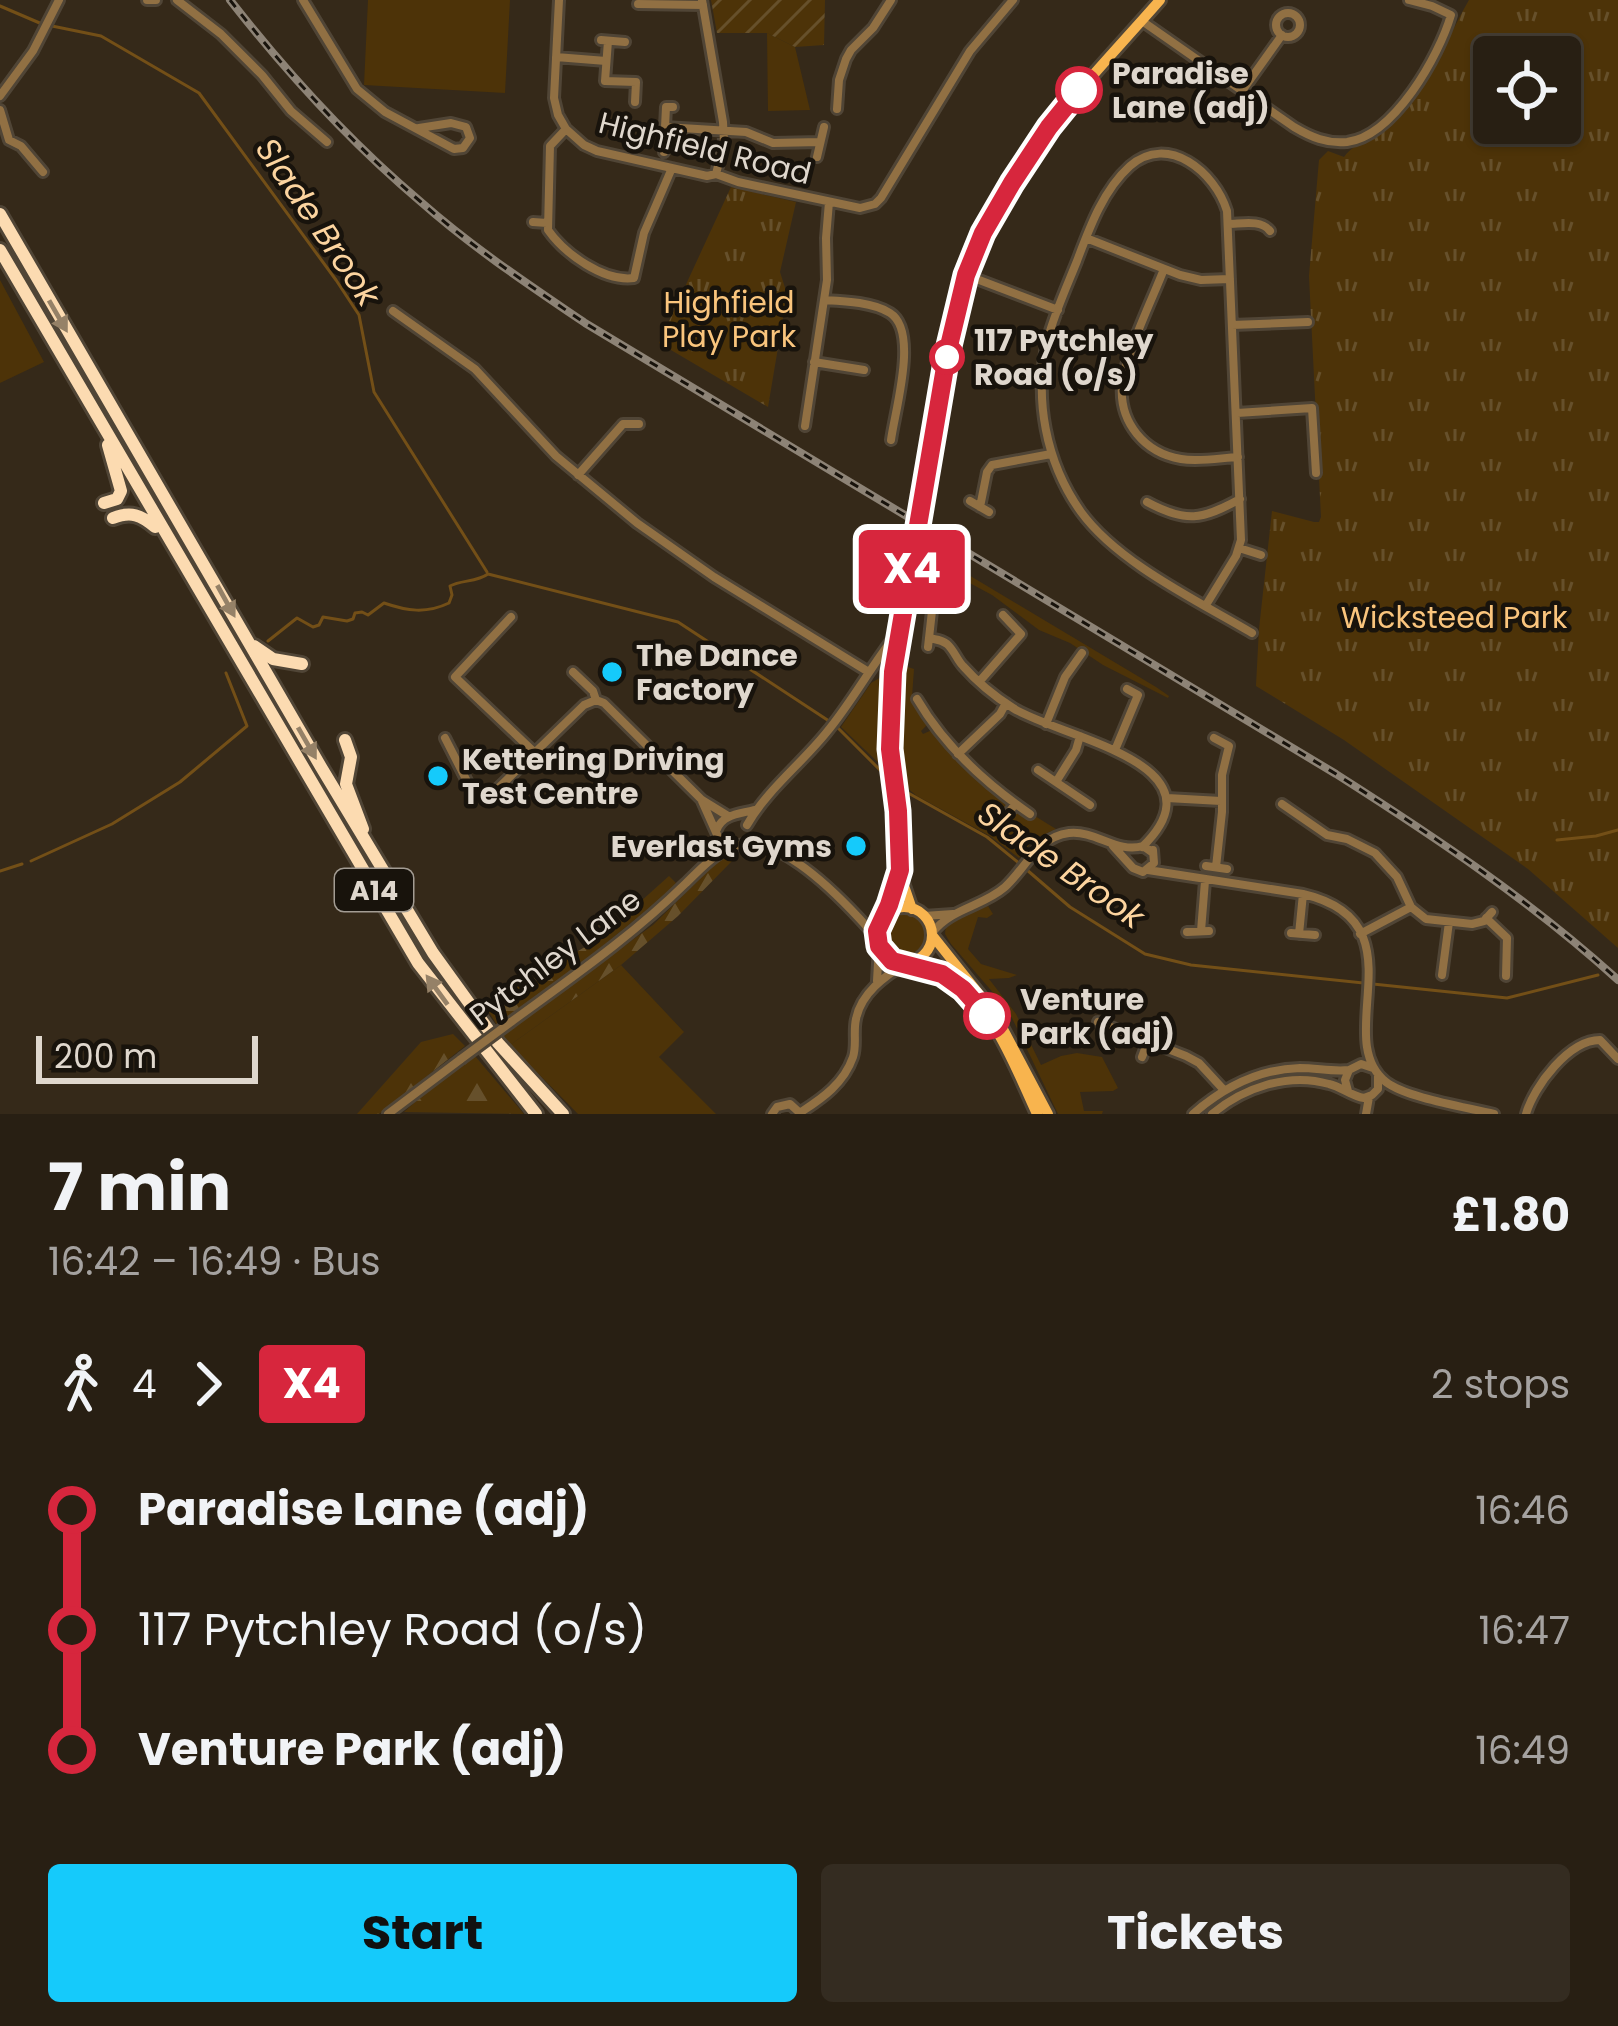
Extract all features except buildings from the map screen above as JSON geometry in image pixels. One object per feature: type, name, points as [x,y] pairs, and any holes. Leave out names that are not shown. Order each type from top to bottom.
[{"type":"highway","name":"A14","points":[[0,214],[433,953],[510,1057],[563,1114]]},
{"type":"highway","name":"A14","points":[[0,250],[418,963],[536,1114]]},
{"type":"highway","points":[[104,431],[121,490],[117,499],[104,503]]},
{"type":"highway","points":[[113,518],[130,513],[143,516],[166,535]]},
{"type":"highway","points":[[248,641],[273,659],[302,664]]},
{"type":"highway","points":[[345,740],[351,758],[346,784],[368,847]]},
{"type":"main road","points":[[912,909],[900,870],[890,710],[948,350],[966,275],[983,233],[1030,154],[1160,0]]},
{"type":"main road","points":[[900,870],[878,942],[892,961],[942,974],[976,1002],[1009,1054],[1037,1114]]},
{"type":"main road","points":[[884,916],[898,908],[924,916],[932,934],[995,1014],[1048,1114]]},
{"type":"main road","points":[[907,963],[925,954],[932,934]]},
{"type":"street","points":[[0,96],[26,62],[59,0]]},
{"type":"street","points":[[147,0],[156,0]]},
{"type":"street","points":[[176,0],[258,63],[291,111],[327,142]]},
{"type":"street","points":[[303,0],[356,89],[385,112],[454,149],[463,148],[470,138],[466,127],[457,123],[419,128]]},
{"type":"street","name":"Highfield Road","points":[[559,0],[554,98],[566,129],[584,145],[707,176],[716,174],[869,207],[881,198],[961,65],[1012,0]]},
{"type":"street","points":[[837,109],[842,70],[892,0]]},
{"type":"street","points":[[1142,21],[1294,127],[1317,140],[1353,141],[1380,126],[1408,96],[1451,15],[1409,0]]},
{"type":"street","points":[[638,4],[702,3],[724,132],[716,174]]},
{"type":"street","points":[[1242,91],[1282,35]]},
{"type":"street","points":[[625,41],[604,40],[605,81],[636,82],[635,102]]},
{"type":"street","points":[[556,57],[606,61]]},
{"type":"street","points":[[838,97],[851,99]]},
{"type":"street","points":[[664,152],[665,107]]},
{"type":"street","points":[[0,110],[9,140],[21,146],[40,169],[25,176]]},
{"type":"street","points":[[665,127],[746,132],[773,143],[820,142]]},
{"type":"street","points":[[817,157],[824,127]]},
{"type":"street","points":[[566,129],[550,146],[547,223],[551,236],[579,259],[614,276],[632,279],[646,228],[672,168]]},
{"type":"street","points":[[1206,605],[1239,548],[1228,224],[1223,198],[1208,176],[1178,157],[1157,154],[1125,171],[1103,202],[1058,310],[1043,377],[1043,413],[1051,454],[1069,494],[1101,536],[1133,560],[1206,605],[1252,633]]},
{"type":"street","points":[[805,426],[811,415],[828,270],[829,202]]},
{"type":"street","points":[[533,222],[547,223]]},
{"type":"street","points":[[1228,224],[1263,224],[1270,231]]},
{"type":"street","points":[[1086,238],[1201,280],[1230,279]]},
{"type":"street","points":[[1164,269],[1125,371],[1123,400],[1128,420],[1142,441],[1163,454],[1187,460],[1238,458]]},
{"type":"street","points":[[966,275],[1058,310]]},
{"type":"street","points":[[824,300],[881,309],[901,324],[906,343],[889,434]]},
{"type":"street","points":[[393,311],[475,369],[556,456],[622,512],[695,565],[867,671]]},
{"type":"street","points":[[1232,326],[1280,328],[1308,322]]},
{"type":"street","points":[[814,362],[857,372]]},
{"type":"street","points":[[1237,413],[1312,408],[1312,467]]},
{"type":"street","points":[[578,475],[623,424],[639,424]]},
{"type":"street","points":[[970,501],[985,510],[987,472],[992,465],[1051,454]]},
{"type":"street","points":[[1147,502],[1174,515],[1196,517],[1240,499]]},
{"type":"street","points":[[1239,548],[1261,555]]},
{"type":"street","points":[[932,611],[928,642],[949,646],[979,682],[1006,703],[1115,750],[1155,777],[1167,798],[1166,814],[1130,862]]},
{"type":"street","points":[[979,682],[1025,630],[1003,615]]},
{"type":"street","points":[[511,617],[455,676],[535,753]]},
{"type":"street","points":[[736,845],[756,809],[828,731],[902,625]]},
{"type":"street","points":[[1046,724],[1065,677],[1079,657],[1066,652]]},
{"type":"street","points":[[573,672],[596,700]]},
{"type":"street","points":[[1115,750],[1140,692],[1127,689]]},
{"type":"street","points":[[917,699],[958,754],[1030,814]]},
{"type":"street","points":[[446,739],[471,789],[484,797],[496,793],[584,705],[596,700],[702,800],[747,827],[763,845]]},
{"type":"street","points":[[958,754],[1006,703]]},
{"type":"street","points":[[922,733],[934,724]]},
{"type":"street","points":[[1056,782],[1080,736]]},
{"type":"street","points":[[1214,738],[1230,744],[1211,867],[1227,869]]},
{"type":"street","points":[[1038,770],[1090,806]]},
{"type":"street","points":[[1167,798],[1221,801]]},
{"type":"street","points":[[702,800],[722,842],[763,845],[784,854],[858,916],[878,942],[877,982]]},
{"type":"street","points":[[1007,815],[1015,804]]},
{"type":"street","points":[[1282,804],[1327,835],[1347,839],[1389,866],[1411,907],[1426,919],[1472,924],[1489,915],[1508,943],[1506,976]]},
{"type":"street","points":[[731,816],[756,809]]},
{"type":"street","name":"Pytchley Lane","points":[[706,864],[718,833],[731,816]]},
{"type":"street","points":[[924,916],[953,914],[985,901],[1004,888],[1048,840],[1070,833],[1138,848],[1154,855],[1173,873]]},
{"type":"street","points":[[1148,870],[1154,855],[1152,836]]},
{"type":"street","points":[[1112,844],[1138,871],[1303,895],[1340,910],[1367,948],[1370,975],[1366,1046],[1379,1084],[1362,1114]]},
{"type":"street","name":"Pytchley Lane","points":[[388,1114],[642,925],[706,864],[736,845]]},
{"type":"street","points":[[1186,932],[1205,931],[1205,881]]},
{"type":"street","points":[[1303,895],[1295,933],[1315,935]]},
{"type":"street","points":[[1360,934],[1411,907]]},
{"type":"street","points":[[932,934],[953,914]]},
{"type":"street","points":[[858,916],[884,916]]},
{"type":"street","points":[[1442,975],[1449,922]]},
{"type":"street","points":[[1492,952],[1507,953]]},
{"type":"street","points":[[772,1114],[783,1104],[801,1113],[826,1095],[855,1051],[859,1011],[877,982],[907,963]]},
{"type":"street","points":[[1098,1022],[1198,1063],[1222,1089]]},
{"type":"street","points":[[1526,1114],[1540,1082],[1589,1041],[1600,1040],[1618,1060]]},
{"type":"street","points":[[1142,1057],[1148,1041]]},
{"type":"street","points":[[1362,1114],[1345,1081],[1366,1046]]},
{"type":"street","points":[[1193,1114],[1222,1089],[1252,1077],[1366,1064],[1400,1090],[1494,1114]]},
{"type":"street","points":[[1212,1114],[1242,1094],[1286,1081],[1323,1082],[1351,1094],[1400,1090]]},
{"type":"green space","points":[[368,0],[510,0],[505,93],[364,85]]},
{"type":"green space","points":[[711,0],[825,0],[824,45],[795,47],[767,33],[717,33]]},
{"type":"green space","name":"Wicksteed Park","points":[[1469,0],[1618,0],[1618,948],[1528,869],[1344,740],[1256,686],[1272,511],[1314,522],[1321,517],[1309,276],[1319,160],[1328,151],[1344,157],[1385,130],[1429,76]]},
{"type":"green space","points":[[767,33],[795,47],[810,110],[768,111]]},
{"type":"green space","name":"Highfield Play Park","points":[[731,187],[796,202],[780,272],[787,294],[768,407],[659,343]]},
{"type":"green space","points":[[0,280],[44,362],[0,383]]},
{"type":"green space","points":[[942,559],[1168,698],[1039,630],[992,595],[938,566]]},
{"type":"green space","points":[[902,665],[914,669],[912,697],[926,720],[923,734],[936,732],[1014,811],[1030,813],[1056,829],[1034,839],[1019,858],[902,784],[898,707]]},
{"type":"green space","points":[[888,678],[885,769],[841,727],[871,683]]},
{"type":"green space","points":[[730,854],[732,861],[678,916],[621,965],[510,1045],[502,1035],[653,925]]},
{"type":"green space","points":[[669,876],[676,883],[669,892],[497,1025],[485,1006],[600,938]]},
{"type":"green space","points":[[988,906],[993,914],[978,917],[968,949],[981,964],[1017,975],[989,979],[1016,1014],[1041,1065],[1077,1053],[1102,1057],[1118,1088],[1080,1092],[1084,1111],[1102,1114],[1058,1114],[1012,1018],[945,934],[946,923]]},
{"type":"green space","points":[[905,912],[921,919],[928,935],[921,951],[905,958],[889,951],[882,935],[889,919]]},
{"type":"green space","points":[[621,965],[684,1032],[659,1057],[716,1114],[578,1114],[510,1045]]},
{"type":"green space","points":[[453,1034],[465,1046],[379,1114],[357,1114],[421,1042]]},
{"type":"green space","points":[[475,1056],[524,1114],[404,1112],[432,1087]]},
{"type":"waterway","name":"Slade Brook","points":[[0,6],[42,24]]},
{"type":"waterway","name":"Slade Brook","points":[[52,26],[101,36],[199,93],[359,315],[374,392],[487,572]]},
{"type":"waterway","name":"Slade Brook","points":[[268,641],[297,618],[313,627],[323,617],[347,621],[355,613],[368,615],[384,603],[432,609],[449,603],[450,586],[488,574],[678,622],[829,721]]},
{"type":"waterway","name":"Slade Brook","points":[[31,861],[112,824],[180,782],[247,726],[226,673]]},
{"type":"waterway","name":"Slade Brook","points":[[837,727],[889,779]]},
{"type":"waterway","name":"Slade Brook","points":[[901,789],[987,837],[1020,864]]},
{"type":"waterway","points":[[1557,840],[1618,830]]},
{"type":"waterway","name":"Slade Brook","points":[[0,871],[22,864]]},
{"type":"waterway","name":"Slade Brook","points":[[1027,870],[1070,907],[1145,954],[1191,965],[1507,998],[1598,975]]},
{"type":"railway","points":[[230,0],[369,155],[440,219],[522,280],[585,323],[1336,774],[1482,871],[1618,980]]},
{"type":"bus line","name":"X4","points":[[987,1016],[942,974],[892,961],[879,946],[877,931],[900,870],[890,749],[893,672],[948,350],[966,275],[1012,183],[1079,90]]},
{"type":"place","name":"Paradise Lane (adj)","points":[[1079,90]]},
{"type":"place","name":"117 Pytchley Road (o/s)","points":[[947,357]]},
{"type":"place","name":"The Dance Factory","points":[[612,672]]},
{"type":"place","name":"Kettering Driving Test Centre","points":[[438,776]]},
{"type":"place","name":"Everlast Gyms","points":[[856,846]]},
{"type":"place","name":"Venture Park (adj)","points":[[987,1016]]}]
